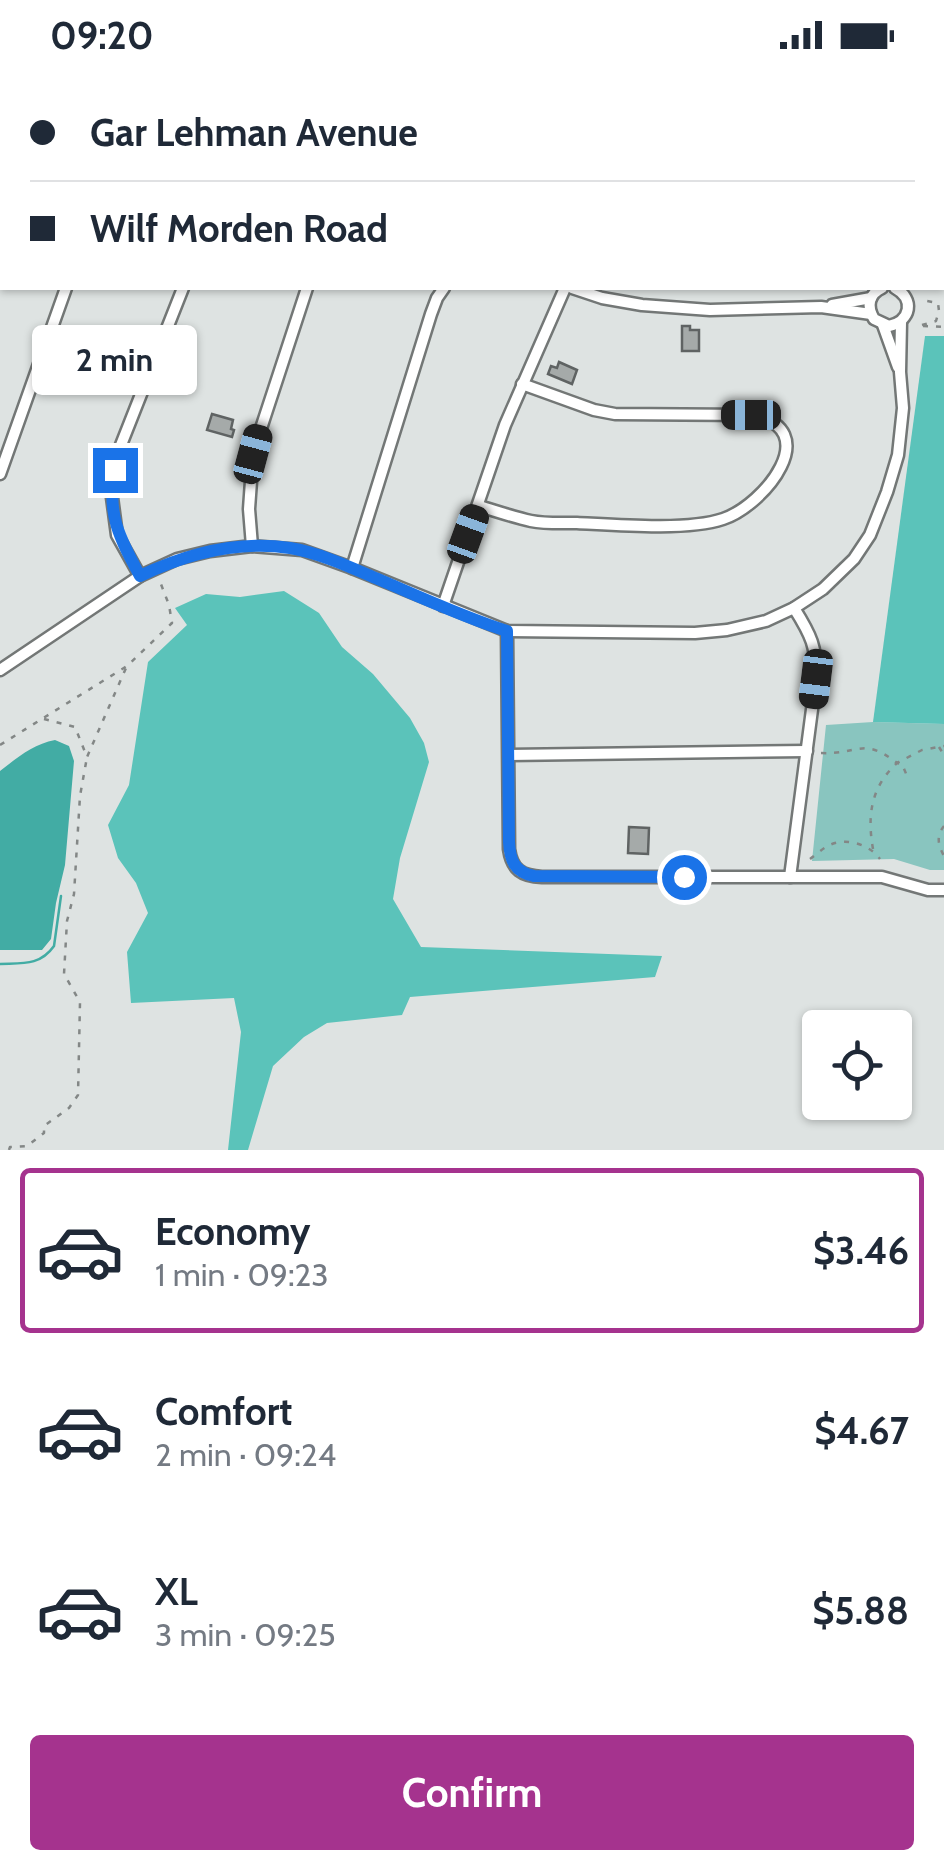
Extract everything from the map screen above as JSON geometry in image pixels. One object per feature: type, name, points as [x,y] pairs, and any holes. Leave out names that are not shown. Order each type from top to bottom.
[{"type":"street","points":[[0,474],[65,290]]},
{"type":"street","points":[[140,576],[118,535],[111,490],[120,450],[183,290]]},
{"type":"street","points":[[252,546],[249,509],[253,454],[306,290]]},
{"type":"street","points":[[352,568],[431,314],[443,290]]},
{"type":"street","points":[[443,606],[496,448],[567,290]]},
{"type":"street","points":[[575,290],[642,305],[710,310],[821,307],[871,298],[880,290]]},
{"type":"street","points":[[0,670],[154,569],[177,558],[252,546],[302,550],[507,631],[695,633],[766,621],[823,588],[854,559],[870,535],[898,454],[903,408],[901,322],[909,305],[900,290]]},
{"type":"street","points":[[871,298],[871,314]]},
{"type":"street","points":[[821,307],[871,314],[883,325],[900,372]]},
{"type":"street","points":[[883,325],[901,322]]},
{"type":"street","points":[[479,506],[533,522],[692,525],[723,519],[748,507],[778,474],[786,454],[783,430],[765,418],[615,414],[522,384]]},
{"type":"street","points":[[790,876],[816,679],[813,639],[794,608]]},
{"type":"street","points":[[507,631],[509,849],[512,862],[522,873],[542,877],[882,877],[928,890],[944,890]]},
{"type":"street","points":[[509,755],[807,752]]},
{"type":"path","points":[[927,300],[938,303],[939,310],[936,321],[922,326],[944,327]]},
{"type":"path","points":[[0,745],[126,666],[172,623],[154,569]]},
{"type":"path","points":[[9,1150],[27,1146],[44,1133],[44,1126],[69,1108],[78,1096],[80,1002],[64,974],[80,796],[87,757],[126,666]]},
{"type":"path","points":[[43,718],[75,727],[87,757]]},
{"type":"path","points":[[880,859],[873,849],[869,818],[882,779],[896,762],[909,756],[941,746],[944,756]]},
{"type":"path","points":[[821,753],[876,749],[902,764],[908,776]]},
{"type":"path","points":[[944,826],[938,844],[944,856]]},
{"type":"path","points":[[810,860],[840,842],[873,849]]},
{"type":"shaded area","points":[[925,336],[944,336],[944,724],[873,722]]},
{"type":"shaded area","points":[[284,591],[319,613],[342,647],[373,674],[410,718],[424,743],[429,762],[400,858],[393,899],[421,947],[662,956],[655,977],[410,997],[402,1015],[327,1023],[304,1037],[273,1066],[248,1150],[228,1150],[241,1032],[234,998],[131,1003],[127,952],[148,913],[136,883],[118,858],[108,825],[129,785],[148,662],[187,625],[175,608],[206,594],[240,597]]},
{"type":"shaded area","points":[[944,724],[944,870],[930,870],[894,859],[812,861],[826,725]]},
{"type":"shaded area","points":[[55,740],[69,746],[74,761],[65,865],[51,939],[42,950],[0,950],[0,771],[32,748]]},
{"type":"building","points":[[682,326],[699,330],[699,351],[682,351]]},
{"type":"building","points":[[559,362],[577,370],[572,384],[548,374],[551,366],[557,368]]},
{"type":"building","points":[[212,414],[233,420],[232,437],[207,430]]},
{"type":"building","points":[[629,827],[649,828],[648,854],[628,853]]},
{"type":"waterway","points":[[0,964],[30,962],[49,952],[54,946],[61,896]]},
{"type":"route","points":[[115,470],[111,490],[118,535],[140,576],[177,558],[210,551],[286,547],[352,568],[507,631],[509,842],[515,867],[534,876],[684,877]]}]
